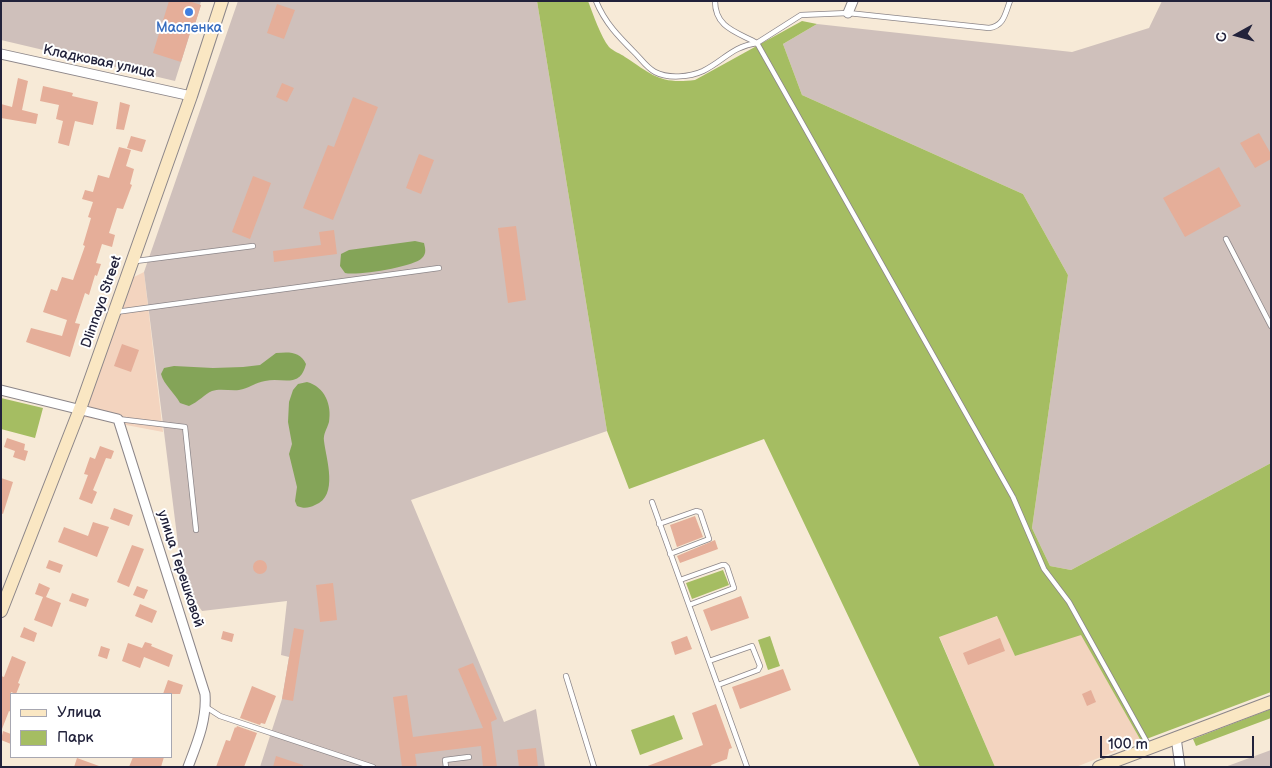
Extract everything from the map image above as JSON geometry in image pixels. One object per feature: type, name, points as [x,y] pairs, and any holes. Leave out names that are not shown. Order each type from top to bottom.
[{"type":"street","name":"Dlinnaya Street","points":[[1,611],[80,409],[191,96],[222,1]]},
{"type":"street","points":[[848,13],[853,1]]},
{"type":"street","name":"Кладковая улица","points":[[1,54],[191,96]]},
{"type":"street","points":[[1,390],[118,419]]},
{"type":"street","name":"улица Терешковой","points":[[118,419],[205,694],[205,717],[188,767]]},
{"type":"street","points":[[1099,767],[1271,702]]},
{"type":"street","points":[[1176,737],[1180,767]]},
{"type":"lane","points":[[596,1],[613,32],[655,72],[670,76],[690,76],[704,70],[734,50],[744,45],[757,43],[802,15],[848,13],[989,28],[997,27],[1002,21],[1010,1]]},
{"type":"lane","points":[[715,1],[715,11],[719,20],[726,27],[757,43],[1013,496],[1044,569],[1069,602],[1149,747]]},
{"type":"lane","points":[[1226,239],[1271,326]]},
{"type":"lane","points":[[132,261],[253,246]]},
{"type":"lane","points":[[114,312],[439,268]]},
{"type":"lane","points":[[118,419],[185,427],[196,530]]},
{"type":"lane","points":[[652,502],[747,767]]},
{"type":"lane","points":[[660,524],[698,510],[709,536],[707,540],[670,554]]},
{"type":"lane","points":[[680,580],[725,565],[734,585],[732,589],[689,605]]},
{"type":"lane","points":[[709,661],[750,646],[754,648],[760,666],[758,670],[718,685]]},
{"type":"lane","points":[[566,676],[594,767]]},
{"type":"lane","points":[[206,707],[220,716],[373,767]]},
{"type":"lane","points":[[446,767],[445,760],[469,757]]},
{"type":"shaded area","points":[[1,1],[201,1],[201,5],[175,81],[1,40]]},
{"type":"shaded area","points":[[238,1],[537,1],[607,431],[411,500],[504,722],[536,709],[545,767],[260,767],[282,699],[289,657],[281,655],[287,601],[202,611],[183,584],[144,272]]},
{"type":"shaded area","points":[[1162,1],[1271,1],[1271,463],[1071,570],[1050,566],[1032,528],[1068,275],[1023,194],[802,95],[783,44],[817,24],[1072,52],[1149,28]]},
{"type":"shaded area","points":[[144,272],[163,432],[84,417],[132,278]]},
{"type":"shaded area","points":[[998,616],[1015,656],[1081,634],[1141,741],[1076,767],[995,767],[939,636]]},
{"type":"shaded area","points":[[1271,750],[1271,767],[1225,767]]},
{"type":"green space","points":[[537,1],[588,1],[600,31],[609,47],[651,74],[673,81],[695,80],[802,21],[817,24],[783,44],[802,95],[1023,194],[1068,275],[1032,528],[1050,566],[1071,570],[1271,463],[1271,692],[1141,741],[1081,635],[1015,656],[997,616],[939,637],[995,767],[920,767],[764,439],[629,489],[607,431]]},
{"type":"green space","points":[[415,241],[424,243],[425,254],[422,258],[408,265],[351,274],[345,273],[340,266],[341,254],[349,250]]},
{"type":"green space","points":[[276,353],[290,353],[304,360],[306,364],[300,377],[290,380],[262,382],[239,390],[215,390],[189,406],[180,403],[164,382],[161,374],[164,368],[174,366],[213,368],[260,365]]},
{"type":"green space","points":[[307,382],[323,392],[328,403],[330,416],[324,438],[329,486],[327,494],[322,500],[313,506],[304,508],[297,506],[295,501],[297,487],[289,454],[292,444],[288,422],[289,402],[293,390],[298,384]]},
{"type":"green space","points":[[1,398],[43,408],[35,438],[1,429]]},
{"type":"green space","points":[[723,570],[729,585],[692,599],[686,583]]},
{"type":"green space","points":[[770,636],[780,666],[768,670],[758,640]]},
{"type":"green space","points":[[1271,709],[1271,718],[1196,746],[1193,739]]},
{"type":"green space","points":[[674,715],[683,739],[640,755],[631,730]]},
{"type":"building","points":[[169,1],[189,1],[201,5],[195,24],[193,23],[181,62],[153,53]]},
{"type":"building","points":[[277,4],[295,10],[284,39],[267,33]]},
{"type":"building","points":[[18,78],[28,81],[22,110],[38,114],[36,124],[1,118],[1,104],[12,107]]},
{"type":"building","points":[[282,83],[294,88],[287,102],[276,97]]},
{"type":"building","points":[[43,86],[73,93],[72,96],[98,102],[93,125],[75,121],[69,146],[58,143],[63,121],[56,119],[59,105],[40,101]]},
{"type":"building","points":[[353,97],[378,107],[333,220],[303,208],[328,145],[334,147]]},
{"type":"building","points":[[120,102],[130,105],[124,130],[116,129]]},
{"type":"building","points":[[1259,133],[1271,154],[1271,159],[1255,168],[1240,143]]},
{"type":"building","points":[[131,136],[146,140],[142,152],[127,148]]},
{"type":"building","points":[[119,147],[131,150],[126,166],[134,169],[130,184],[132,185],[123,209],[117,208],[109,233],[115,235],[112,247],[102,244],[96,263],[101,264],[97,276],[95,275],[89,295],[85,293],[75,323],[80,324],[70,357],[26,342],[31,328],[62,336],[67,320],[43,312],[51,289],[57,291],[62,277],[73,280],[85,246],[83,245],[91,218],[88,217],[93,202],[82,199],[85,190],[93,192],[98,175],[109,178]]},
{"type":"building","points":[[419,154],[434,160],[421,194],[406,188]]},
{"type":"building","points":[[1219,167],[1241,206],[1185,237],[1163,198]]},
{"type":"building","points":[[253,176],[271,183],[250,239],[232,232]]},
{"type":"building","points":[[516,226],[526,300],[508,303],[498,228]]},
{"type":"building","points":[[334,230],[337,254],[274,262],[273,251],[321,245],[319,232]]},
{"type":"building","points":[[122,344],[139,350],[131,372],[114,366]]},
{"type":"building","points":[[7,438],[25,444],[24,450],[28,451],[25,461],[13,457],[15,451],[4,447]]},
{"type":"building","points":[[100,446],[114,451],[111,459],[106,458],[93,490],[97,492],[92,504],[79,499],[88,475],[84,474],[90,457],[95,459]]},
{"type":"building","points":[[1,478],[13,482],[3,514],[1,513]]},
{"type":"building","points":[[114,508],[133,515],[129,526],[110,519]]},
{"type":"building","points":[[695,516],[703,537],[677,547],[670,525]]},
{"type":"building","points":[[93,522],[109,527],[97,557],[58,542],[64,527],[88,536]]},
{"type":"building","points":[[715,540],[718,549],[680,563],[677,556]]},
{"type":"building","points":[[132,545],[144,549],[129,587],[117,582]]},
{"type":"building","points":[[49,560],[63,565],[60,573],[46,568]]},
{"type":"building","points":[[260,560],[265,562],[267,567],[265,572],[260,574],[255,572],[253,567],[255,562]]},
{"type":"building","points":[[39,583],[50,588],[46,597],[61,603],[52,627],[34,620],[43,597],[35,594]]},
{"type":"building","points":[[333,583],[337,620],[320,622],[316,585]]},
{"type":"building","points":[[137,586],[148,590],[144,599],[133,595]]},
{"type":"building","points":[[72,593],[89,599],[86,607],[69,601]]},
{"type":"building","points":[[741,596],[749,618],[711,631],[703,610]]},
{"type":"building","points":[[140,604],[157,611],[152,623],[135,616]]},
{"type":"building","points":[[24,627],[37,633],[34,642],[20,637]]},
{"type":"building","points":[[294,628],[304,630],[293,701],[282,699]]},
{"type":"building","points":[[223,631],[234,634],[232,642],[221,639]]},
{"type":"building","points":[[687,636],[692,649],[675,655],[671,642]]},
{"type":"building","points":[[1000,638],[1005,651],[968,665],[963,653]]},
{"type":"building","points":[[145,642],[173,655],[169,667],[144,657],[140,668],[122,661],[128,643],[142,648]]},
{"type":"building","points":[[101,646],[110,649],[107,659],[98,656]]},
{"type":"building","points":[[12,656],[26,662],[16,693],[10,693],[10,712],[2,729],[1,676],[4,677]]},
{"type":"building","points":[[473,663],[497,719],[491,722],[497,767],[483,767],[481,746],[415,754],[417,767],[402,767],[393,697],[407,695],[413,737],[483,728],[458,669]]},
{"type":"building","points":[[783,669],[791,690],[740,709],[732,687]]},
{"type":"building","points":[[168,680],[183,685],[180,694],[163,693]]},
{"type":"building","points":[[252,686],[276,696],[265,724],[261,723],[260,725],[240,718]]},
{"type":"building","points":[[1091,690],[1096,702],[1087,706],[1082,694]]},
{"type":"building","points":[[716,704],[732,748],[729,749],[727,759],[711,765],[712,767],[645,767],[703,745],[692,713]]},
{"type":"building","points":[[237,726],[257,733],[244,767],[216,767],[226,740],[230,741]]},
{"type":"building","points":[[3,731],[10,734],[10,744],[1,740]]},
{"type":"building","points":[[536,748],[538,767],[519,767],[517,750]]},
{"type":"building","points":[[276,756],[303,765],[303,767],[273,767]]},
{"type":"building","points":[[77,758],[99,766],[99,767],[74,767]]},
{"type":"building","points":[[133,758],[164,758],[161,767],[129,767]]},
{"type":"place","name":"Масленка","points":[[189,12]]}]
